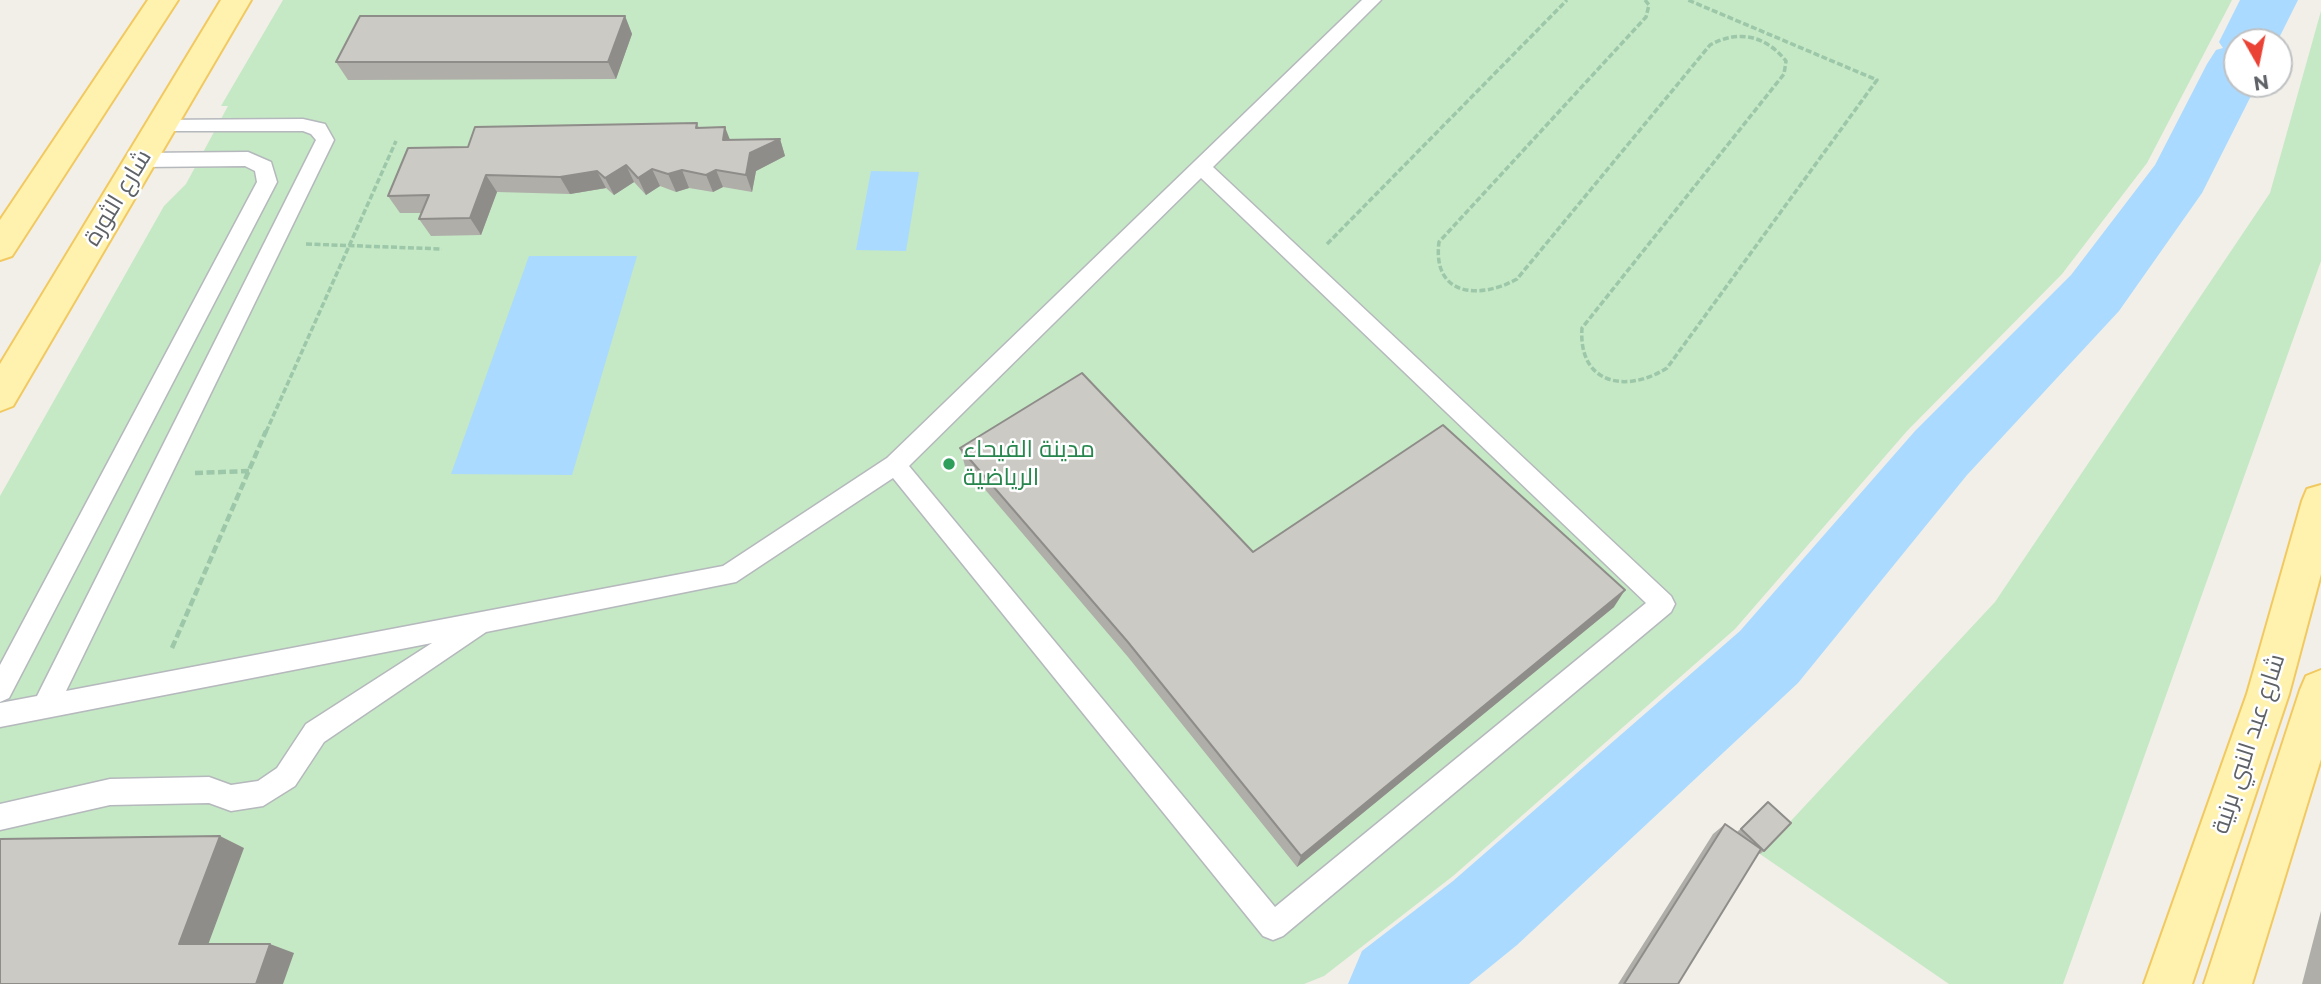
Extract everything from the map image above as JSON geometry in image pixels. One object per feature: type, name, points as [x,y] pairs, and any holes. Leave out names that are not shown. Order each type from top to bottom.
[{"type":"main road","points":[[0,247],[163,0]]},
{"type":"main road","name":"شارع الثورة","points":[[0,396],[236,0]]},
{"type":"main road","name":"شارع عبد النبي برنية","points":[[2168,984],[2268,694],[2321,501]]},
{"type":"main road","points":[[2228,984],[2321,690]]},
{"type":"lane","points":[[0,715],[728,575],[895,464],[1372,0]]},
{"type":"lane","points":[[45,706],[325,140],[318,130],[303,125],[160,125]]},
{"type":"lane","points":[[0,690],[260,198],[267,174],[258,162],[248,159],[141,160]]},
{"type":"lane","points":[[895,464],[1273,926],[1663,604],[1201,167]]},
{"type":"lane","points":[[260,198],[297,198]]},
{"type":"lane","points":[[0,817],[110,792],[209,790],[231,798],[263,793],[286,777],[315,733],[488,621]]},
{"type":"path","points":[[1305,265],[1567,0]]},
{"type":"path","points":[[1646,0],[1649,5],[1646,17],[1439,242],[1434,258],[1441,274],[1458,287],[1480,293],[1502,290],[1517,279],[1710,45],[1722,37],[1740,35],[1761,39],[1777,49],[1786,61],[1784,74],[1583,328],[1578,345],[1587,364],[1605,378],[1630,384],[1652,381],[1667,368],[1877,80],[1688,0]]},
{"type":"path","points":[[156,684],[347,245],[396,141]]},
{"type":"path","points":[[275,243],[442,249]]},
{"type":"path","points":[[159,473],[250,471]]},
{"type":"green space","name":"مدينة الفيحاء الرياضية","points":[[283,0],[2232,0],[2147,163],[2062,274],[1907,431],[1735,629],[1453,876],[1324,976],[1304,984],[0,984],[0,496],[164,206],[186,184],[228,106],[221,106]]},
{"type":"green space","points":[[2321,11],[2321,261],[2063,984],[1949,984],[1760,854],[1995,602],[2270,193]]},
{"type":"water","points":[[871,171],[919,172],[906,251],[856,250]]},
{"type":"water","points":[[529,256],[637,256],[572,475],[451,474]]},
{"type":"building","points":[[360,16],[625,16],[608,62],[336,62]]},
{"type":"building","points":[[697,123],[696,128],[725,127],[723,140],[780,139],[750,153],[746,175],[716,170],[706,175],[682,170],[668,174],[652,169],[638,178],[626,165],[605,178],[597,171],[560,177],[486,175],[470,218],[419,219],[429,195],[388,196],[408,148],[468,147],[475,127]]},
{"type":"building","points":[[1082,373],[1253,552],[1443,425],[1625,590],[1301,856],[1127,641],[960,448]]},
{"type":"building","points":[[1768,802],[1791,823],[1764,851],[1741,829]]},
{"type":"building","points":[[1725,824],[1761,849],[1678,984],[1624,984]]},
{"type":"building","points":[[220,836],[179,944],[270,944],[256,984],[0,984],[0,839]]},
{"type":"waterway","points":[[2255,28],[2269,0]]},
{"type":"waterway","points":[[1395,984],[1485,913],[1769,657],[1941,453],[2095,293],[2180,177],[2223,92]]},
{"type":"place","name":"مدينة الفيحاء الرياضية","points":[[949,464]]}]
